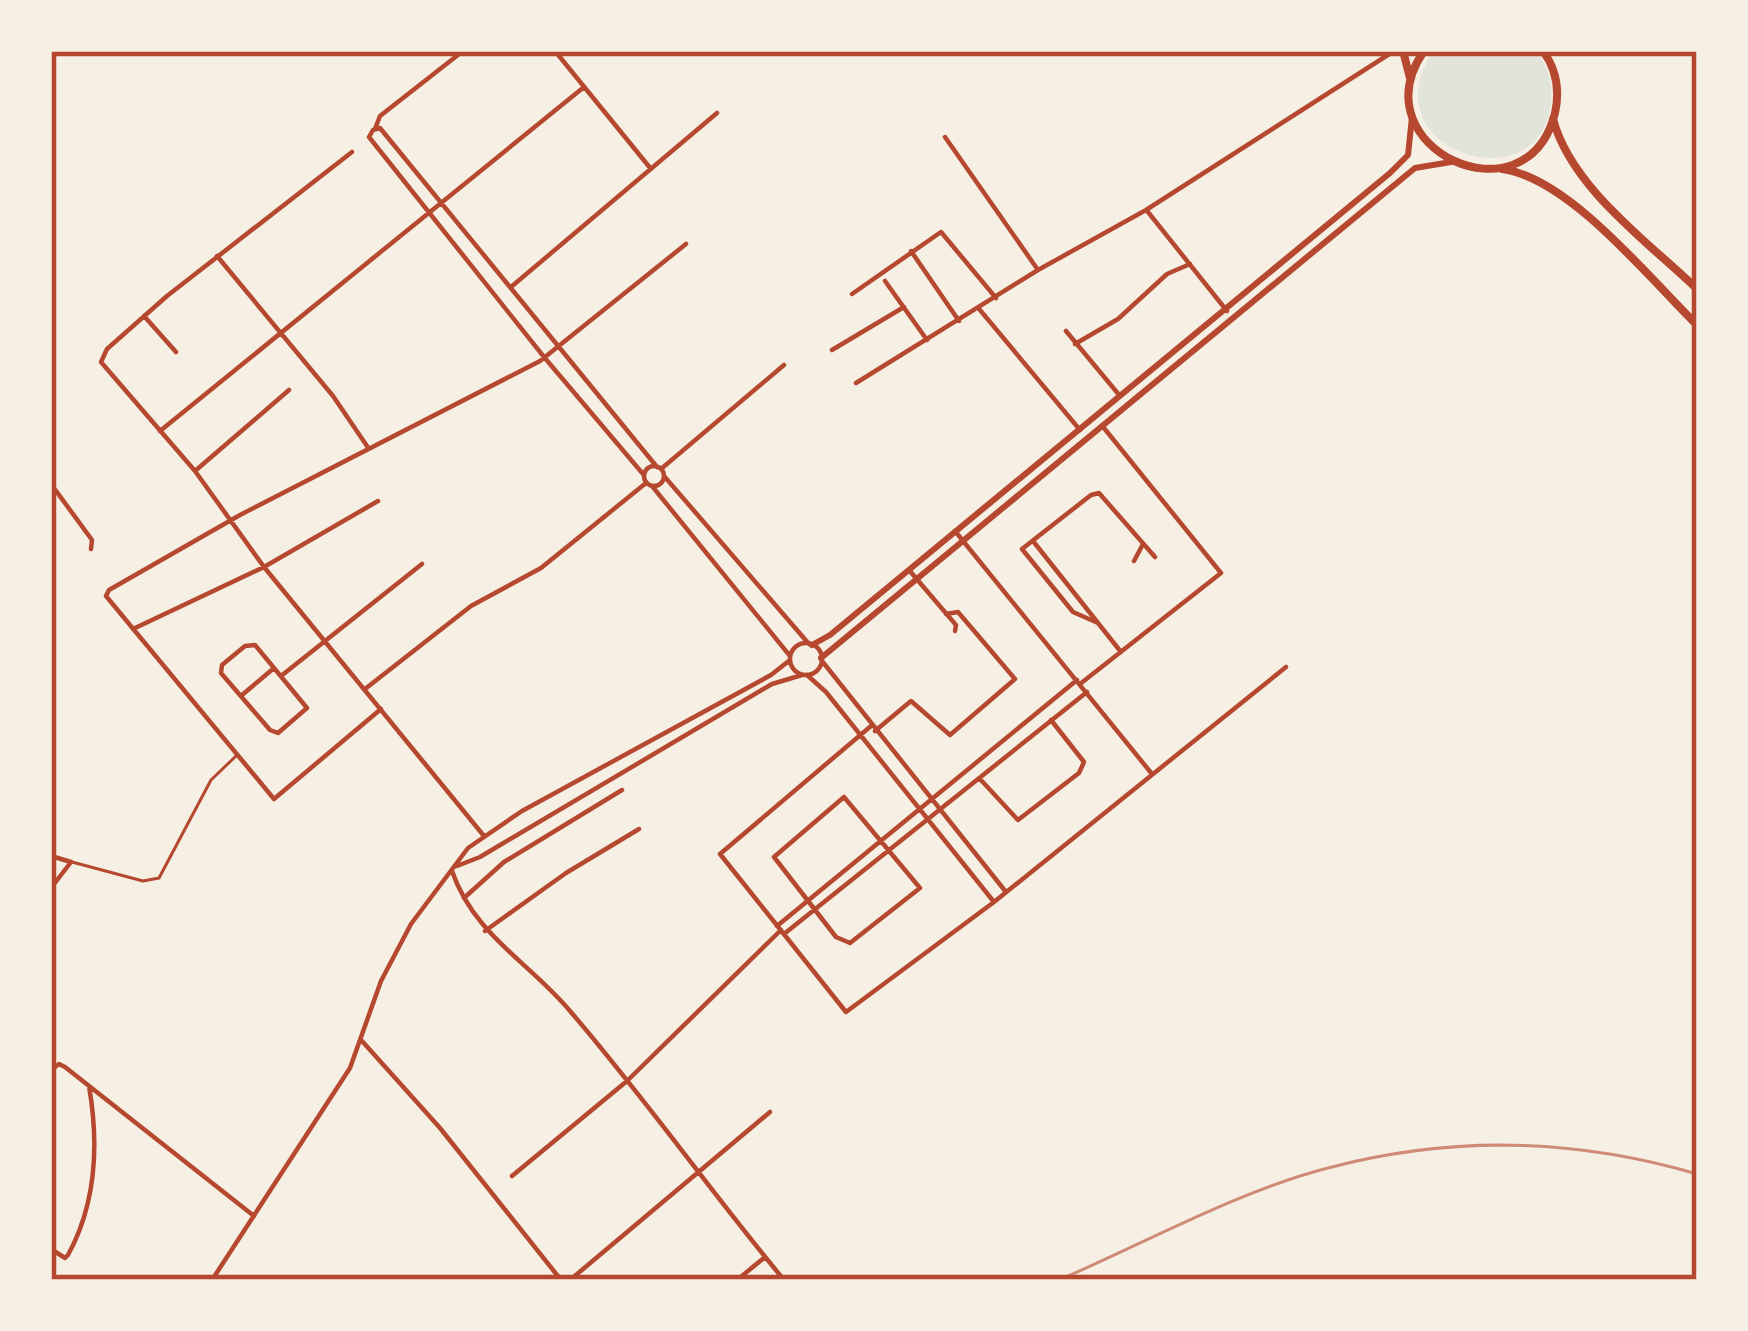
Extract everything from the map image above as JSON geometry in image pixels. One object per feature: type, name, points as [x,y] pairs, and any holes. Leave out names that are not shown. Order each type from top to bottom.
[{"type":"main road","points":[[1399,51],[1411,80],[1412,113],[1433,149],[1451,162],[1530,176],[1563,193],[1697,325]]},
{"type":"main road","points":[[1411,80],[1424,51]]},
{"type":"main road","points":[[1494,168],[1524,158],[1540,145],[1553,118],[1558,85],[1544,51]]},
{"type":"main road","points":[[1553,118],[1568,158],[1584,179],[1697,289]]},
{"type":"street","points":[[463,51],[380,116],[369,137],[644,474],[790,658],[793,669],[826,692],[994,902]]},
{"type":"street","points":[[555,51],[651,169]]},
{"type":"street","points":[[856,383],[1038,270],[1146,210],[1399,51]]},
{"type":"street","points":[[160,431],[584,87]]},
{"type":"street","points":[[511,287],[717,113]]},
{"type":"street","points":[[454,869],[772,684],[817,671],[822,659],[1102,426],[1217,325],[1226,311],[1404,161],[1411,147],[1412,113]]},
{"type":"street","points":[[375,129],[380,128],[661,471],[810,644],[1006,892]]},
{"type":"street","points":[[945,137],[1038,270]]},
{"type":"street","points":[[352,152],[145,316],[107,349],[101,362],[195,471],[264,567],[484,836]]},
{"type":"street","points":[[212,1280],[350,1068],[381,981],[402,940],[468,848],[554,793],[778,671],[799,645],[830,635],[1120,397],[1287,273],[1415,168],[1451,162]]},
{"type":"street","points":[[1146,210],[1226,311]]},
{"type":"street","points":[[852,294],[941,232],[996,298]]},
{"type":"street","points":[[381,709],[274,799],[106,596],[229,522],[544,357],[686,244]]},
{"type":"street","points":[[911,251],[959,321]]},
{"type":"street","points":[[217,256],[369,449]]},
{"type":"street","points":[[1075,344],[1118,319],[1167,274],[1190,264]]},
{"type":"street","points":[[1280,266],[1287,273]]},
{"type":"street","points":[[885,281],[927,340]]},
{"type":"street","points":[[832,350],[904,308]]},
{"type":"street","points":[[980,310],[1080,430]]},
{"type":"street","points":[[145,316],[176,352]]},
{"type":"street","points":[[1066,332],[1120,397]]},
{"type":"street","points":[[661,471],[784,365]]},
{"type":"street","points":[[195,471],[289,390]]},
{"type":"street","points":[[512,1176],[627,1081],[807,901],[1221,574],[1102,426]]},
{"type":"street","points":[[644,474],[650,466],[661,471]]},
{"type":"street","points":[[365,689],[471,606],[541,568],[649,485],[662,482],[661,471]]},
{"type":"street","points":[[51,484],[92,540],[91,549]]},
{"type":"street","points":[[1097,622],[1073,612],[1022,549],[1090,495],[1099,493],[1155,557]]},
{"type":"street","points":[[133,629],[264,567],[378,500]]},
{"type":"street","points":[[956,531],[1152,774]]},
{"type":"street","points":[[1033,541],[1121,652]]},
{"type":"street","points":[[1134,561],[1143,544]]},
{"type":"street","points":[[280,676],[422,564]]},
{"type":"street","points":[[909,571],[956,631]]},
{"type":"street","points":[[946,614],[958,612],[1016,679],[950,735],[911,701],[859,736],[720,854],[846,1012],[994,902],[1286,667]]},
{"type":"street","points":[[255,645],[280,676],[307,708],[278,733],[270,730],[221,673],[223,665],[245,646],[255,645]]},
{"type":"street","points":[[241,696],[274,668]]},
{"type":"street","points":[[781,930],[814,910],[1087,692]]},
{"type":"street","points":[[979,778],[1018,820],[1079,773],[1084,762],[1052,720]]},
{"type":"street","points":[[462,901],[504,862],[622,790]]},
{"type":"street","points":[[840,798],[849,799],[882,839],[918,883],[918,892],[850,943],[836,937],[774,854],[840,798]]},
{"type":"street","points":[[485,931],[566,873],[639,829]]},
{"type":"street","points":[[51,856],[71,862],[51,888]]},
{"type":"street","points":[[454,869],[462,901],[485,931],[554,992],[784,1280]]},
{"type":"street","points":[[362,1041],[440,1128],[561,1280]]},
{"type":"street","points":[[51,1070],[65,1066],[254,1216]]},
{"type":"street","points":[[51,1249],[65,1258],[68,1255],[93,1181],[95,1124],[89,1086]]},
{"type":"street","points":[[570,1280],[770,1112]]},
{"type":"street","points":[[736,1280],[765,1257]]},
{"type":"lane","points":[[71,862],[143,881],[159,878],[211,780],[237,754]]},
{"type":"shaded area","points":[[1434,51],[1536,51],[1547,69],[1551,89],[1539,135],[1518,153],[1490,158],[1462,152],[1437,137],[1421,114],[1419,85]]},
{"type":"railway","points":[[1059,1280],[1260,1190],[1374,1157],[1513,1145],[1605,1153],[1697,1174]]}]
